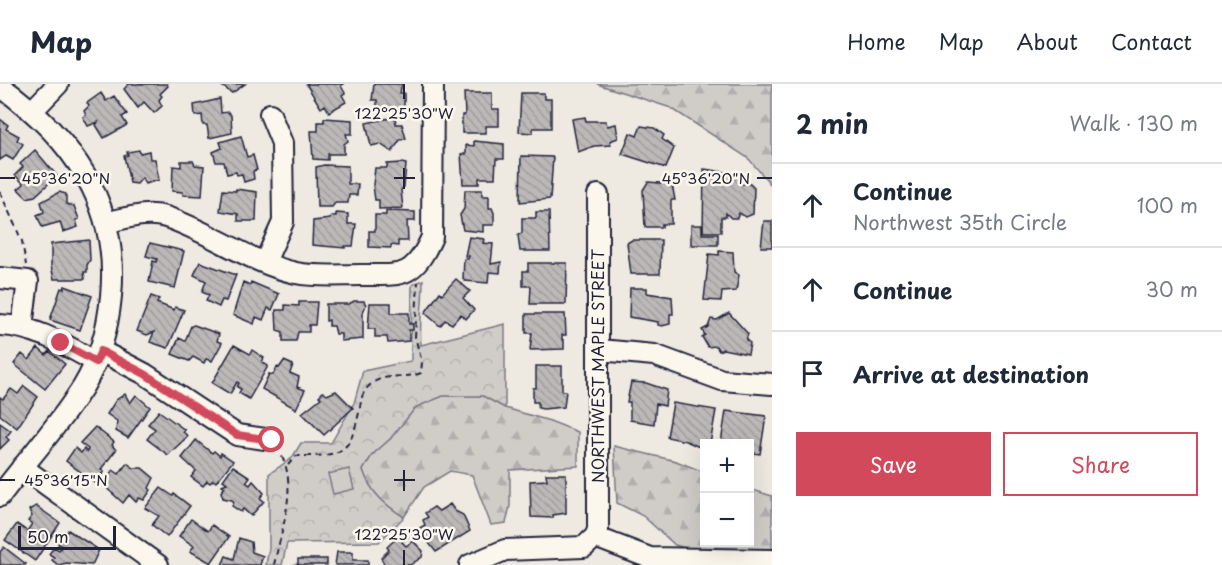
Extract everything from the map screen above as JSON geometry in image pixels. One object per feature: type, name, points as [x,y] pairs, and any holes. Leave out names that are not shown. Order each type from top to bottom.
[{"type":"street","points":[[33,110],[58,84]]},
{"type":"street","points":[[108,222],[148,214],[166,217],[265,262],[299,274],[395,275],[410,270],[422,260],[432,237],[433,84]]},
{"type":"street","points":[[0,86],[33,110],[81,167],[108,222],[113,280],[110,316],[98,356],[84,386],[0,496]]},
{"type":"street","points":[[265,262],[283,222],[282,142],[270,114]]},
{"type":"street","name":"NORTHWEST MAPLE STREET","points":[[596,537],[598,530],[600,350],[598,195]]},
{"type":"street","points":[[0,278],[28,280],[22,327]]},
{"type":"street","points":[[0,325],[22,327],[145,374],[237,435],[272,440]]},
{"type":"street","points":[[600,350],[654,355],[722,380],[772,384]]},
{"type":"street","points":[[22,467],[158,565]]},
{"type":"street","points":[[470,565],[505,550],[584,547],[596,537],[650,558],[772,560]]},
{"type":"path","points":[[0,192],[22,241],[28,280]]},
{"type":"path","points":[[288,465],[296,456],[329,455],[346,448],[352,440],[362,395],[376,380],[385,376],[421,373],[422,362],[416,337],[418,279],[410,270]]},
{"type":"path","points":[[272,440],[288,465],[284,525],[274,565]]},
{"type":"green space","points":[[597,84],[772,84],[772,186],[748,158],[671,108]]},
{"type":"green space","points":[[423,280],[421,345],[505,324],[505,408],[483,396],[443,396],[416,407],[390,439],[372,455],[363,470],[379,497],[404,517],[379,542],[287,543],[282,565],[266,565],[269,548],[269,474],[292,458],[301,443],[331,443],[354,403],[363,371],[411,361],[412,285]]},
{"type":"green space","points":[[443,396],[483,396],[505,408],[578,432],[578,466],[510,470],[510,506],[506,523],[491,525],[472,475],[450,471],[424,487],[404,517],[379,497],[363,470],[372,455],[390,439],[416,407]]},
{"type":"green space","points":[[614,446],[676,461],[700,470],[700,547],[754,547],[754,490],[772,496],[772,555],[709,555],[675,545],[643,516],[617,503]]},
{"type":"green space","points":[[349,469],[354,489],[333,494],[328,474]]},
{"type":"building","points":[[129,84],[167,84],[168,86],[160,94],[162,96],[159,100],[162,106],[154,113],[144,102],[138,108],[124,89]]},
{"type":"building","points":[[219,84],[245,84],[232,93]]},
{"type":"building","points":[[306,84],[343,84],[341,86],[345,93],[342,95],[346,102],[329,112],[325,105],[321,108]]},
{"type":"building","points":[[374,84],[402,84],[400,93],[404,93],[404,112],[377,109],[377,100],[372,100]]},
{"type":"building","points":[[101,93],[106,101],[114,96],[127,114],[122,117],[127,125],[104,138],[96,125],[98,122],[88,126],[83,117],[86,115],[84,111],[89,106],[87,103]]},
{"type":"building","points":[[464,93],[492,93],[492,109],[499,109],[499,126],[486,126],[486,133],[462,133],[462,115],[465,115]]},
{"type":"building","points":[[521,93],[544,93],[544,99],[551,99],[551,128],[533,128],[533,133],[519,132]]},
{"type":"building","points":[[220,99],[221,113],[228,112],[231,115],[232,133],[209,138],[207,125],[203,125],[202,115],[195,116],[194,105]]},
{"type":"building","points":[[395,117],[396,124],[402,124],[406,139],[400,140],[392,152],[380,144],[371,146],[366,123]]},
{"type":"building","points":[[585,117],[586,121],[606,121],[607,126],[616,124],[618,138],[610,141],[611,145],[594,146],[578,152],[572,119]]},
{"type":"building","points":[[324,118],[352,120],[352,134],[346,134],[348,141],[344,144],[344,154],[328,154],[328,160],[313,159],[311,131],[318,131],[318,122],[324,122]]},
{"type":"building","points":[[0,119],[8,125],[6,129],[19,136],[17,140],[23,144],[13,160],[6,156],[0,160]]},
{"type":"building","points":[[641,126],[654,128],[664,135],[662,139],[674,148],[666,168],[622,154],[630,133],[637,136]]},
{"type":"building","points":[[241,136],[247,157],[253,155],[257,170],[253,171],[254,179],[244,182],[242,174],[237,175],[236,172],[227,174],[224,162],[216,162],[213,152],[222,148],[220,142]]},
{"type":"building","points":[[474,141],[504,144],[504,159],[496,159],[495,178],[479,178],[479,184],[463,184],[461,154],[466,154],[466,145],[474,146]]},
{"type":"building","points":[[35,150],[57,176],[35,196],[27,198],[18,189],[24,184],[15,175],[23,167],[20,164]]},
{"type":"building","points":[[139,150],[140,153],[149,151],[150,159],[155,159],[159,180],[145,184],[142,178],[137,184],[130,183],[124,156],[128,155],[127,152]]},
{"type":"building","points":[[521,156],[553,157],[550,199],[520,202]]},
{"type":"building","points":[[181,161],[193,161],[195,165],[204,166],[202,196],[183,195],[183,192],[172,191],[173,166],[181,167]]},
{"type":"building","points":[[387,164],[406,164],[404,187],[401,190],[403,208],[379,209],[379,200],[375,200],[373,185],[375,168],[387,168]]},
{"type":"building","points":[[348,166],[348,184],[358,184],[357,195],[349,195],[348,203],[335,203],[332,207],[317,207],[316,167]]},
{"type":"building","points":[[704,169],[738,174],[741,184],[750,184],[754,188],[753,214],[746,217],[739,213],[737,218],[731,218],[726,213],[726,217],[721,217],[721,232],[703,232]]},
{"type":"building","points":[[648,182],[672,184],[675,200],[671,200],[671,224],[662,224],[662,227],[645,227],[643,190]]},
{"type":"building","points":[[236,189],[257,192],[256,221],[238,221],[238,214],[220,211],[223,190],[236,191]]},
{"type":"building","points":[[465,190],[482,190],[482,196],[489,196],[489,208],[492,208],[494,213],[494,225],[483,225],[483,232],[463,230],[460,215],[464,209]]},
{"type":"building","points":[[59,192],[66,194],[66,204],[74,206],[79,219],[76,220],[78,227],[63,232],[60,222],[42,227],[37,215],[44,212],[41,202]]},
{"type":"building","points":[[386,211],[415,212],[415,221],[407,221],[408,241],[398,241],[398,246],[391,245],[391,248],[369,247],[369,231],[375,231],[375,215],[386,215]]},
{"type":"building","points":[[536,212],[549,212],[550,251],[520,251],[518,235],[522,233],[522,218],[536,218]]},
{"type":"building","points":[[336,213],[348,214],[348,224],[356,224],[353,246],[345,246],[345,248],[312,245],[313,221],[330,219],[331,216],[336,216]]},
{"type":"building","points":[[764,221],[772,221],[772,247],[761,247]]},
{"type":"building","points":[[691,225],[702,225],[702,234],[718,234],[718,245],[691,245]]},
{"type":"building","points":[[469,237],[484,239],[483,243],[493,244],[491,264],[501,262],[500,273],[489,272],[488,283],[463,279],[464,259],[468,259],[469,256],[465,256]]},
{"type":"building","points":[[89,240],[90,260],[87,272],[84,272],[85,279],[54,279],[51,266],[51,244]]},
{"type":"building","points":[[632,240],[661,240],[660,274],[631,274],[627,243]]},
{"type":"building","points":[[150,243],[184,251],[175,288],[149,282],[153,261],[156,262],[157,259],[146,256]]},
{"type":"building","points":[[719,251],[733,252],[734,272],[739,275],[736,291],[722,292],[721,301],[704,300],[709,254],[719,255]]},
{"type":"building","points":[[200,262],[236,275],[226,301],[222,300],[219,307],[206,301],[209,295],[202,292],[206,281],[194,275]]},
{"type":"building","points":[[528,263],[567,263],[566,304],[530,304],[531,286],[523,286],[523,271],[528,271]]},
{"type":"building","points":[[456,279],[470,291],[463,298],[474,310],[466,319],[461,314],[452,324],[445,320],[440,326],[425,313],[440,292],[442,294]]},
{"type":"building","points":[[243,282],[250,285],[251,282],[279,294],[272,310],[268,308],[263,320],[256,317],[254,324],[233,315]]},
{"type":"building","points":[[65,286],[92,296],[80,330],[50,320],[61,288],[64,289]]},
{"type":"building","points":[[630,288],[647,288],[647,293],[672,297],[673,314],[670,314],[670,324],[662,326],[658,325],[658,322],[629,317]]},
{"type":"building","points":[[151,296],[159,299],[157,303],[174,310],[175,307],[184,310],[168,348],[150,342],[154,332],[147,335],[137,331]]},
{"type":"building","points":[[354,301],[364,301],[366,305],[363,312],[363,339],[341,341],[341,334],[336,334],[334,326],[329,326],[329,320],[326,321],[326,304],[349,304]]},
{"type":"building","points":[[299,302],[317,302],[315,325],[309,325],[309,332],[298,332],[296,341],[283,341],[283,332],[277,330],[276,310],[285,310],[285,305],[299,306]]},
{"type":"building","points":[[370,303],[391,303],[391,313],[409,313],[409,324],[413,324],[413,330],[409,330],[409,341],[388,343],[387,337],[375,337],[375,329],[368,329]]},
{"type":"building","points":[[729,313],[748,334],[746,340],[750,343],[748,354],[723,349],[719,351],[716,346],[708,347],[702,337],[705,335],[702,330],[708,327],[711,319],[717,320]]},
{"type":"building","points":[[526,314],[565,314],[566,335],[562,335],[564,349],[530,350],[532,333],[526,333]]},
{"type":"building","points":[[191,326],[219,334],[217,341],[222,343],[212,361],[206,359],[204,363],[193,357],[189,361],[172,354],[179,338],[185,341]]},
{"type":"building","points":[[234,345],[250,354],[252,350],[264,358],[262,362],[268,366],[249,399],[239,393],[241,389],[237,387],[239,383],[237,382],[230,394],[212,383]]},
{"type":"building","points":[[38,348],[46,355],[49,351],[65,364],[45,389],[14,364],[22,354],[29,360]]},
{"type":"building","points":[[284,361],[293,365],[290,373],[299,377],[297,387],[305,390],[296,409],[262,389],[269,374],[273,375]]},
{"type":"building","points":[[536,366],[562,366],[562,391],[566,391],[564,407],[543,409],[538,408],[538,402],[533,402],[533,388],[536,388]]},
{"type":"building","points":[[631,382],[646,383],[667,390],[665,406],[656,404],[654,424],[630,420],[630,402],[627,402]]},
{"type":"building","points":[[24,386],[38,397],[17,428],[0,415],[0,397],[3,399],[11,389],[18,394]]},
{"type":"building","points":[[336,391],[353,408],[324,435],[302,413],[321,398],[319,396],[323,392],[327,395]]},
{"type":"building","points":[[125,394],[130,403],[136,395],[150,407],[128,438],[116,431],[117,421],[107,414],[116,400]]},
{"type":"building","points":[[673,403],[716,410],[711,439],[700,439],[700,447],[686,441],[667,437]]},
{"type":"building","points":[[159,411],[185,430],[183,432],[188,436],[168,455],[147,439],[155,429],[148,424]]},
{"type":"building","points":[[726,411],[766,416],[760,454],[754,453],[754,439],[722,439]]},
{"type":"building","points":[[0,423],[11,431],[6,437],[9,440],[0,449]]},
{"type":"building","points":[[95,427],[114,442],[112,445],[116,450],[101,469],[104,472],[95,483],[66,461],[75,448],[81,453],[84,449],[87,452],[88,449],[80,443]]},
{"type":"building","points":[[196,440],[212,453],[214,451],[220,456],[221,453],[233,461],[216,482],[207,481],[203,486],[191,477],[196,471],[182,458]]},
{"type":"building","points":[[127,463],[134,468],[142,468],[154,478],[149,488],[151,490],[144,500],[139,498],[136,502],[129,495],[123,503],[102,484],[113,470],[119,474]]},
{"type":"building","points":[[233,466],[250,477],[246,482],[250,485],[253,481],[264,493],[260,498],[264,501],[251,516],[243,509],[241,512],[232,506],[234,502],[232,500],[223,498],[221,492],[225,487],[222,485],[227,483],[223,480]]},
{"type":"building","points":[[546,474],[566,474],[566,513],[553,515],[553,518],[531,517],[530,481],[547,480]]},
{"type":"building","points":[[161,488],[190,506],[167,537],[152,525],[159,516],[145,508]]},
{"type":"building","points":[[450,504],[455,511],[463,515],[470,531],[436,552],[418,529],[425,525],[423,520],[428,517],[425,513],[434,507],[439,511]]},
{"type":"building","points":[[36,506],[60,523],[35,561],[5,540],[17,524],[27,531],[32,524],[28,521],[32,516],[29,510]]},
{"type":"building","points":[[191,519],[208,531],[212,525],[229,537],[211,563],[190,551],[194,546],[179,536]]},
{"type":"building","points":[[68,530],[99,550],[92,565],[67,563],[58,565],[52,560],[54,557],[49,554],[54,547],[59,550],[62,546],[58,544]]},
{"type":"building","points":[[403,532],[408,537],[402,542],[406,546],[413,541],[423,551],[422,557],[410,565],[385,565],[381,558],[389,550],[387,547]]},
{"type":"building","points":[[239,538],[251,542],[252,552],[263,556],[260,565],[222,565],[226,556],[234,559]]},
{"type":"building","points":[[4,547],[26,564],[0,565],[0,552]]},
{"type":"building","points":[[337,552],[353,552],[353,560],[368,560],[368,565],[335,565]]},
{"type":"building","points":[[298,559],[327,559],[327,565],[293,565],[298,564]]},
{"type":"route","points":[[61,343],[96,362],[101,351],[145,374],[237,435],[272,440]]}]
